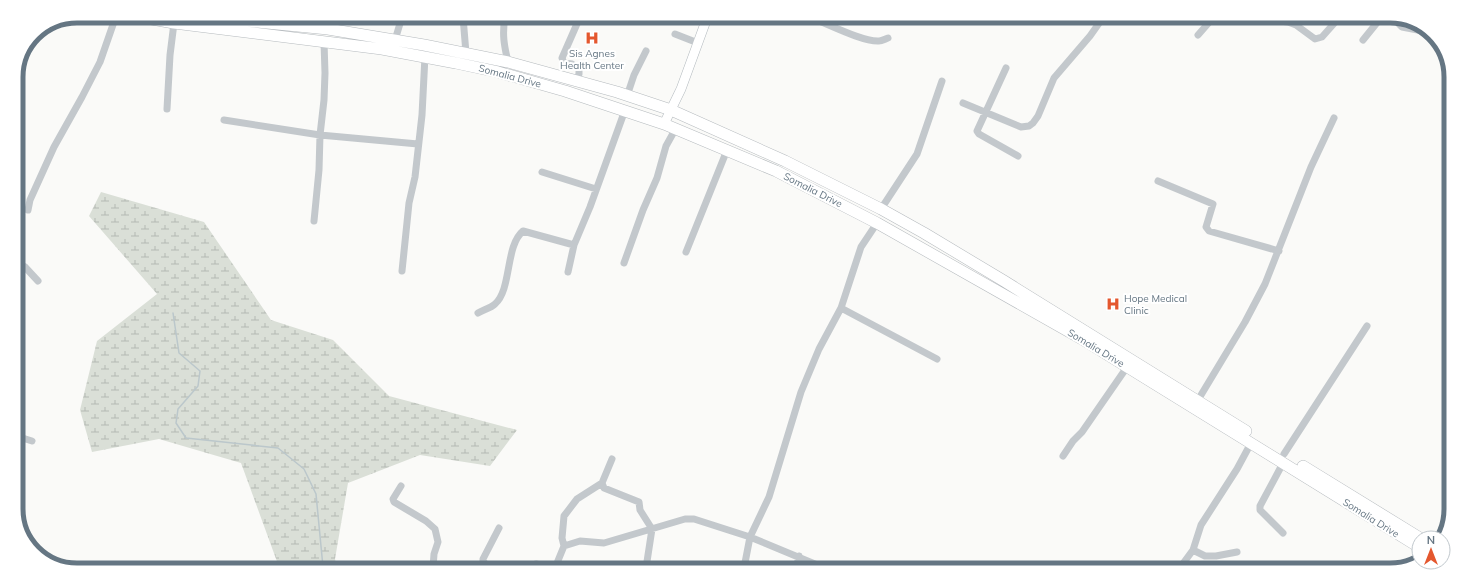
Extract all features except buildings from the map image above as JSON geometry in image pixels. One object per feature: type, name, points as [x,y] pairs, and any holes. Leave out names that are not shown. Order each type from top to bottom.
[{"type":"main road","name":"Somalia Drive","points":[[174,23],[425,56],[498,72],[565,91],[676,128],[776,171],[878,223],[1026,306],[1127,366],[1251,443],[1283,459],[1411,533]]},
{"type":"main road","name":"Somalia Drive","points":[[267,23],[328,29],[466,53],[508,62],[671,110],[785,161],[924,233],[997,277],[1198,400],[1283,459],[1411,542]]},
{"type":"street","points":[[28,210],[30,200],[54,147],[100,62],[114,23]]},
{"type":"street","points":[[167,110],[170,55],[174,23]]},
{"type":"street","points":[[328,23],[328,29]]},
{"type":"street","points":[[395,40],[400,23]]},
{"type":"street","points":[[464,23],[466,53]]},
{"type":"street","points":[[504,23],[503,44],[508,62]]},
{"type":"street","points":[[576,81],[579,74],[579,69],[572,64],[564,63],[562,58],[577,23]]},
{"type":"street","points":[[664,124],[705,23]]},
{"type":"street","points":[[824,23],[859,38],[873,41],[880,41],[888,38]]},
{"type":"street","points":[[964,103],[1021,127],[1029,126],[1038,116],[1054,78],[1090,36],[1099,23]]},
{"type":"street","points":[[1198,36],[1209,23]]},
{"type":"street","points":[[1291,23],[1296,25],[1315,39],[1322,37],[1334,23]]},
{"type":"street","points":[[1363,40],[1377,23]]},
{"type":"street","points":[[1398,23],[1402,27],[1415,30]]},
{"type":"street","points":[[675,34],[698,43]]},
{"type":"street","points":[[314,221],[324,100],[324,42]]},
{"type":"street","points":[[627,96],[634,75],[646,50]]},
{"type":"street","points":[[402,271],[409,203],[415,177],[424,92],[425,56]]},
{"type":"street","points":[[1006,68],[978,129],[979,134],[1018,156]]},
{"type":"street","points":[[880,209],[917,154],[942,81]]},
{"type":"street","points":[[568,272],[574,245],[625,110]]},
{"type":"street","points":[[1198,400],[1246,322],[1265,284],[1311,168],[1334,118]]},
{"type":"street","points":[[224,120],[320,135],[418,144]]},
{"type":"street","points":[[624,263],[643,210],[657,178],[666,146],[676,128]]},
{"type":"street","points":[[686,252],[727,150]]},
{"type":"street","points":[[542,172],[596,189]]},
{"type":"street","points":[[1158,181],[1213,204],[1206,228],[1209,231],[1279,251]]},
{"type":"street","points":[[745,563],[750,537],[769,497],[801,392],[819,349],[842,308],[861,247],[878,223]]},
{"type":"street","points":[[478,313],[495,305],[499,299],[505,283],[514,244],[517,237],[523,231],[574,245]]},
{"type":"street","points":[[23,266],[38,280]]},
{"type":"street","points":[[842,308],[936,359]]},
{"type":"street","points":[[1283,532],[1260,510],[1260,506],[1283,459],[1367,326]]},
{"type":"street","points":[[1064,456],[1073,441],[1082,432],[1127,366]]},
{"type":"street","points":[[23,438],[32,441]]},
{"type":"street","points":[[1184,563],[1193,550],[1199,530],[1234,475],[1251,443]]},
{"type":"street","points":[[556,563],[564,546],[562,538],[564,516],[577,499],[602,483],[612,459]]},
{"type":"street","points":[[602,483],[604,488],[639,502],[640,510],[652,529],[647,563]]},
{"type":"street","points":[[401,486],[393,499],[394,502],[426,521],[435,529],[438,542],[434,554],[433,563]]},
{"type":"street","points":[[564,546],[580,541],[604,543],[685,519],[694,519],[750,537],[814,563]]},
{"type":"street","points":[[485,563],[483,559],[499,528]]},
{"type":"street","points":[[1193,550],[1205,556],[1216,556],[1237,552]]},
{"type":"street","points":[[797,563],[799,556]]},
{"type":"green space","points":[[101,192],[204,222],[271,320],[333,340],[389,396],[517,430],[490,466],[420,455],[348,483],[335,559],[336,563],[278,563],[241,463],[159,439],[92,452],[80,410],[97,341],[157,294],[89,216]]},
{"type":"waterway","points":[[173,313],[179,353],[200,371],[198,386],[178,409],[176,423],[186,438],[278,448],[304,469],[316,494],[323,563]]},
{"type":"place","name":"Sis Agnes Health Center","points":[[592,38]]},
{"type":"place","name":"Hope Medical Clinic","points":[[1113,304]]}]
